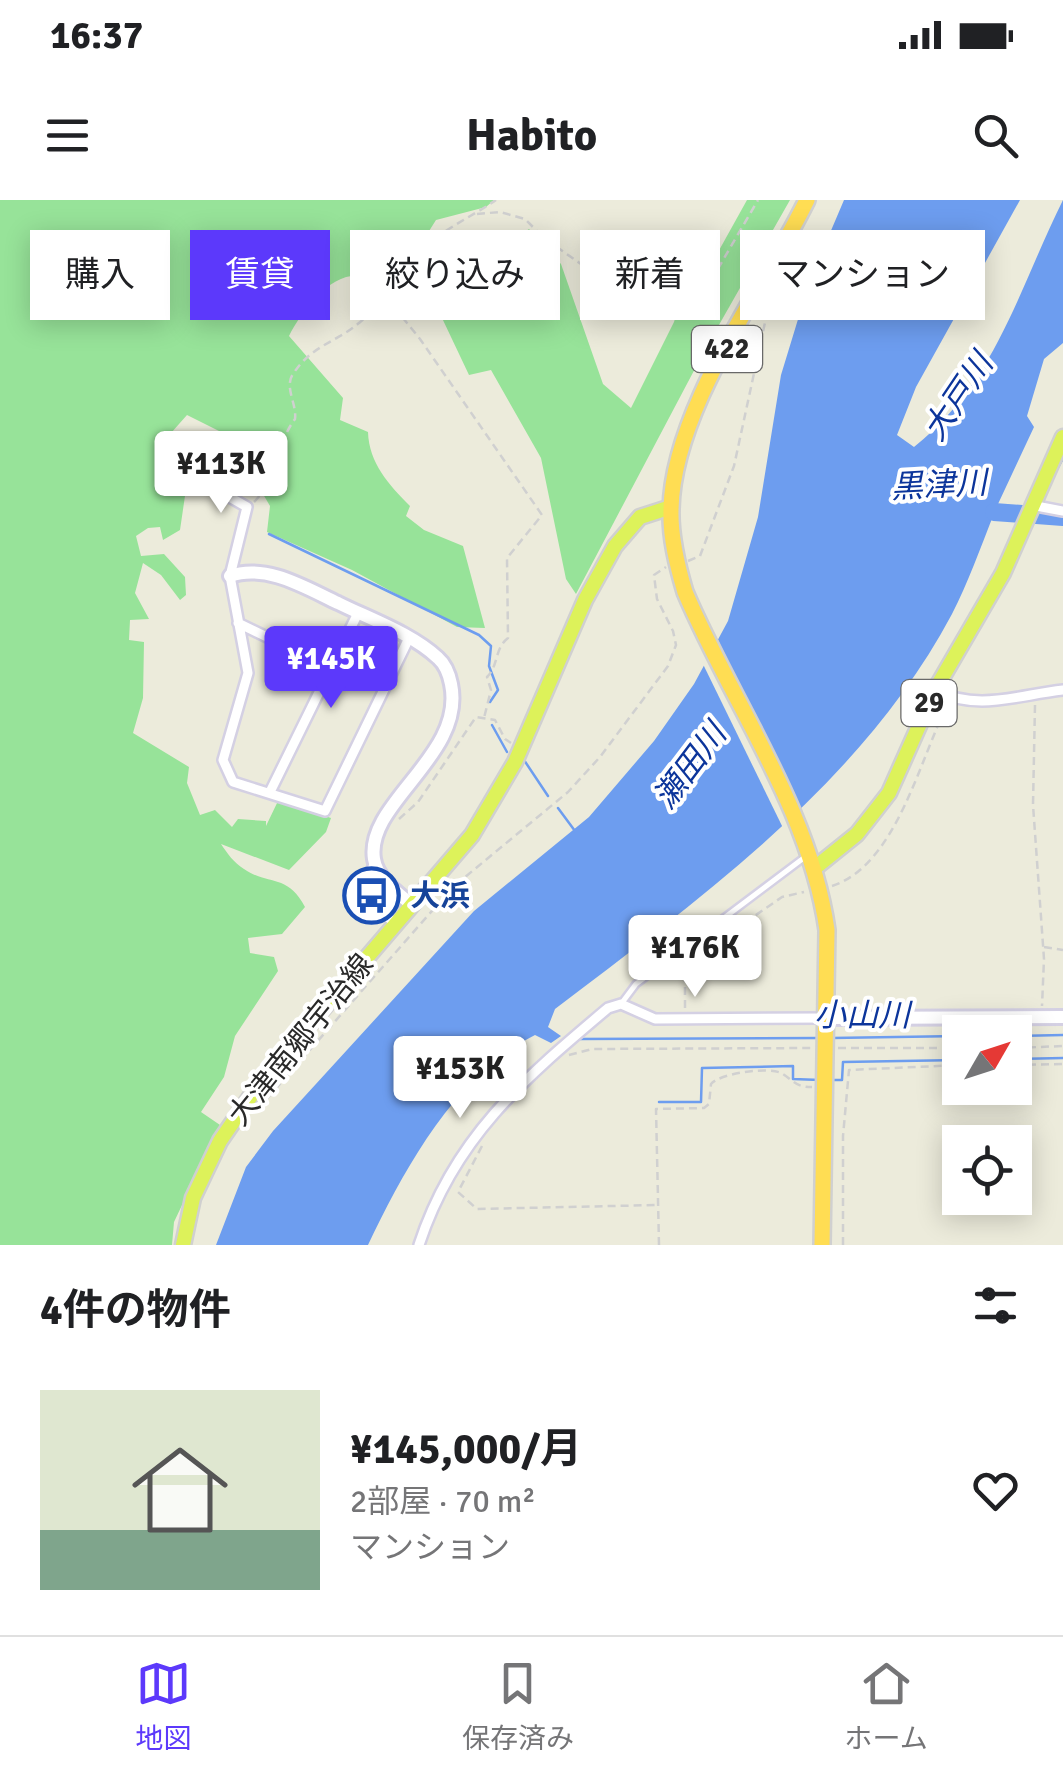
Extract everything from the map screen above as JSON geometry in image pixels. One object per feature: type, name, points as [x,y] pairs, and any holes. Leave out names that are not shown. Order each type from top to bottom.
[{"type":"highway","name":"422","points":[[806,200],[693,416],[676,469],[671,508],[676,564],[685,592],[813,860],[827,930],[822,1245]]},
{"type":"main road","name":"29","points":[[813,860],[848,843],[889,793],[934,690],[1003,574],[1026,513],[1063,437]]},
{"type":"main road","name":"大津南郷宇治線","points":[[183,1245],[192,1198],[220,1140],[262,1080],[472,835],[521,750],[585,600],[615,546],[640,517],[671,508]]},
{"type":"street","points":[[220,467],[219,491],[247,508],[230,576],[248,673],[223,760],[233,782],[325,811],[408,638]]},
{"type":"street","points":[[1026,513],[1063,511]]},
{"type":"street","points":[[230,576],[260,573],[288,580],[408,638],[440,660],[449,673],[454,700],[446,733],[375,840],[374,864],[367,886],[377,906],[395,924]]},
{"type":"street","points":[[270,792],[358,613]]},
{"type":"street","points":[[238,623],[331,668]]},
{"type":"street","points":[[934,690],[951,698],[993,703],[1063,690]]},
{"type":"street","points":[[374,864],[388,884],[412,905]]},
{"type":"street","points":[[418,1245],[449,1174],[477,1132],[506,1097],[608,1008],[621,1004],[655,1018],[684,1019],[1063,1017]]},
{"type":"lane","points":[[621,1004],[636,984],[733,908],[813,860]]},
{"type":"path","points":[[446,230],[496,200]]},
{"type":"path","points":[[476,214],[500,212],[525,219],[544,238],[598,276],[686,308],[716,272],[758,200]]},
{"type":"path","points":[[247,508],[262,495],[283,434],[295,419],[289,385],[292,375],[312,350],[362,320]]},
{"type":"path","points":[[404,320],[542,515],[507,558],[508,638],[500,645],[493,671],[487,676],[491,690],[484,718]]},
{"type":"path","points":[[253,1115],[454,887],[568,792],[633,716],[668,666],[676,645],[674,631],[657,599],[654,575],[700,556],[726,489],[765,320]]},
{"type":"path","points":[[1035,694],[1033,805],[1042,947],[1041,1017]]},
{"type":"path","points":[[832,886],[852,876],[909,800],[951,698]]},
{"type":"path","points":[[375,840],[418,802],[476,718],[495,720],[505,739],[521,750]]},
{"type":"path","points":[[684,1019],[685,964],[782,897],[804,892]]},
{"type":"path","points":[[1042,947],[1063,950]]},
{"type":"path","points":[[1032,1047],[1063,1046]]},
{"type":"path","points":[[548,1058],[592,1048],[942,1048]]},
{"type":"path","points":[[1032,1065],[1063,1064]]},
{"type":"path","points":[[843,1245],[849,1070],[942,1067]]},
{"type":"path","points":[[659,1245],[656,1109],[704,1108],[711,1084],[724,1074],[778,1072],[796,1086],[824,1087]]},
{"type":"path","points":[[487,1136],[462,1197],[477,1209],[658,1205]]},
{"type":"green space","points":[[0,200],[494,200],[486,207],[436,220],[430,230],[350,230],[350,277],[330,286],[330,230],[190,230],[190,320],[299,320],[289,336],[343,398],[340,420],[368,432],[376,464],[410,506],[406,516],[424,530],[463,546],[485,628],[457,627],[352,570],[267,532],[270,506],[229,436],[187,415],[171,433],[191,455],[180,530],[163,540],[160,527],[148,528],[136,536],[141,556],[164,554],[185,577],[186,595],[180,600],[161,575],[143,563],[135,593],[149,619],[130,620],[129,640],[144,642],[143,698],[133,733],[189,767],[187,783],[200,815],[215,810],[232,827],[238,819],[266,821],[266,826],[278,801],[331,818],[326,832],[289,870],[221,844],[240,867],[291,889],[305,907],[282,934],[248,938],[250,953],[274,957],[278,971],[235,1036],[224,1077],[201,1112],[220,1125],[174,1222],[172,1245],[0,1245]]},
{"type":"green space","points":[[747,200],[790,200],[773,230],[740,230],[740,288],[576,594],[566,579],[541,458],[491,370],[469,375],[443,320],[560,320],[560,263],[603,384],[631,408],[675,320],[720,320],[720,249]]},
{"type":"water","points":[[844,200],[1020,200],[985,263],[985,230],[831,230]]},
{"type":"water","name":"瀬田川","points":[[1063,200],[1063,343],[1044,359],[1027,416],[1034,427],[998,504],[1018,512],[1015,518],[993,516],[952,614],[915,675],[873,731],[826,783],[722,879],[555,1009],[548,1027],[561,1036],[551,1043],[535,1035],[480,1074],[435,1126],[416,1155],[368,1245],[216,1245],[246,1167],[273,1131],[474,911],[589,817],[654,741],[694,684],[728,621],[758,517],[781,375],[798,320],[953,320],[916,387],[897,435],[914,447],[966,393],[986,363]]},
{"type":"pier","points":[[715,634],[802,814],[784,830],[701,660]]},
{"type":"waterway","points":[[1054,475],[1063,458]]},
{"type":"waterway","name":"黒津川","points":[[994,512],[1063,517]]},
{"type":"waterway","points":[[269,534],[479,635],[491,646],[489,666],[498,690],[490,702]]},
{"type":"waterway","points":[[492,725],[507,752]]},
{"type":"waterway","points":[[524,760],[548,796]]},
{"type":"waterway","points":[[558,808],[575,831]]},
{"type":"waterway","name":"小山川","points":[[1032,1036],[1063,1035]]},
{"type":"waterway","name":"小山川","points":[[832,1038],[942,1036]]},
{"type":"waterway","name":"小山川","points":[[577,1039],[819,1038]]},
{"type":"waterway","points":[[1032,1059],[1063,1058]]},
{"type":"waterway","points":[[833,1080],[842,1080],[843,1062],[942,1060]]},
{"type":"waterway","points":[[659,1102],[701,1102],[702,1068],[793,1066],[793,1079],[820,1080]]},
{"type":"place","name":"大浜","points":[[371,896]]},
{"type":"water label","name":"大戸川","points":[[958,397]]}]
